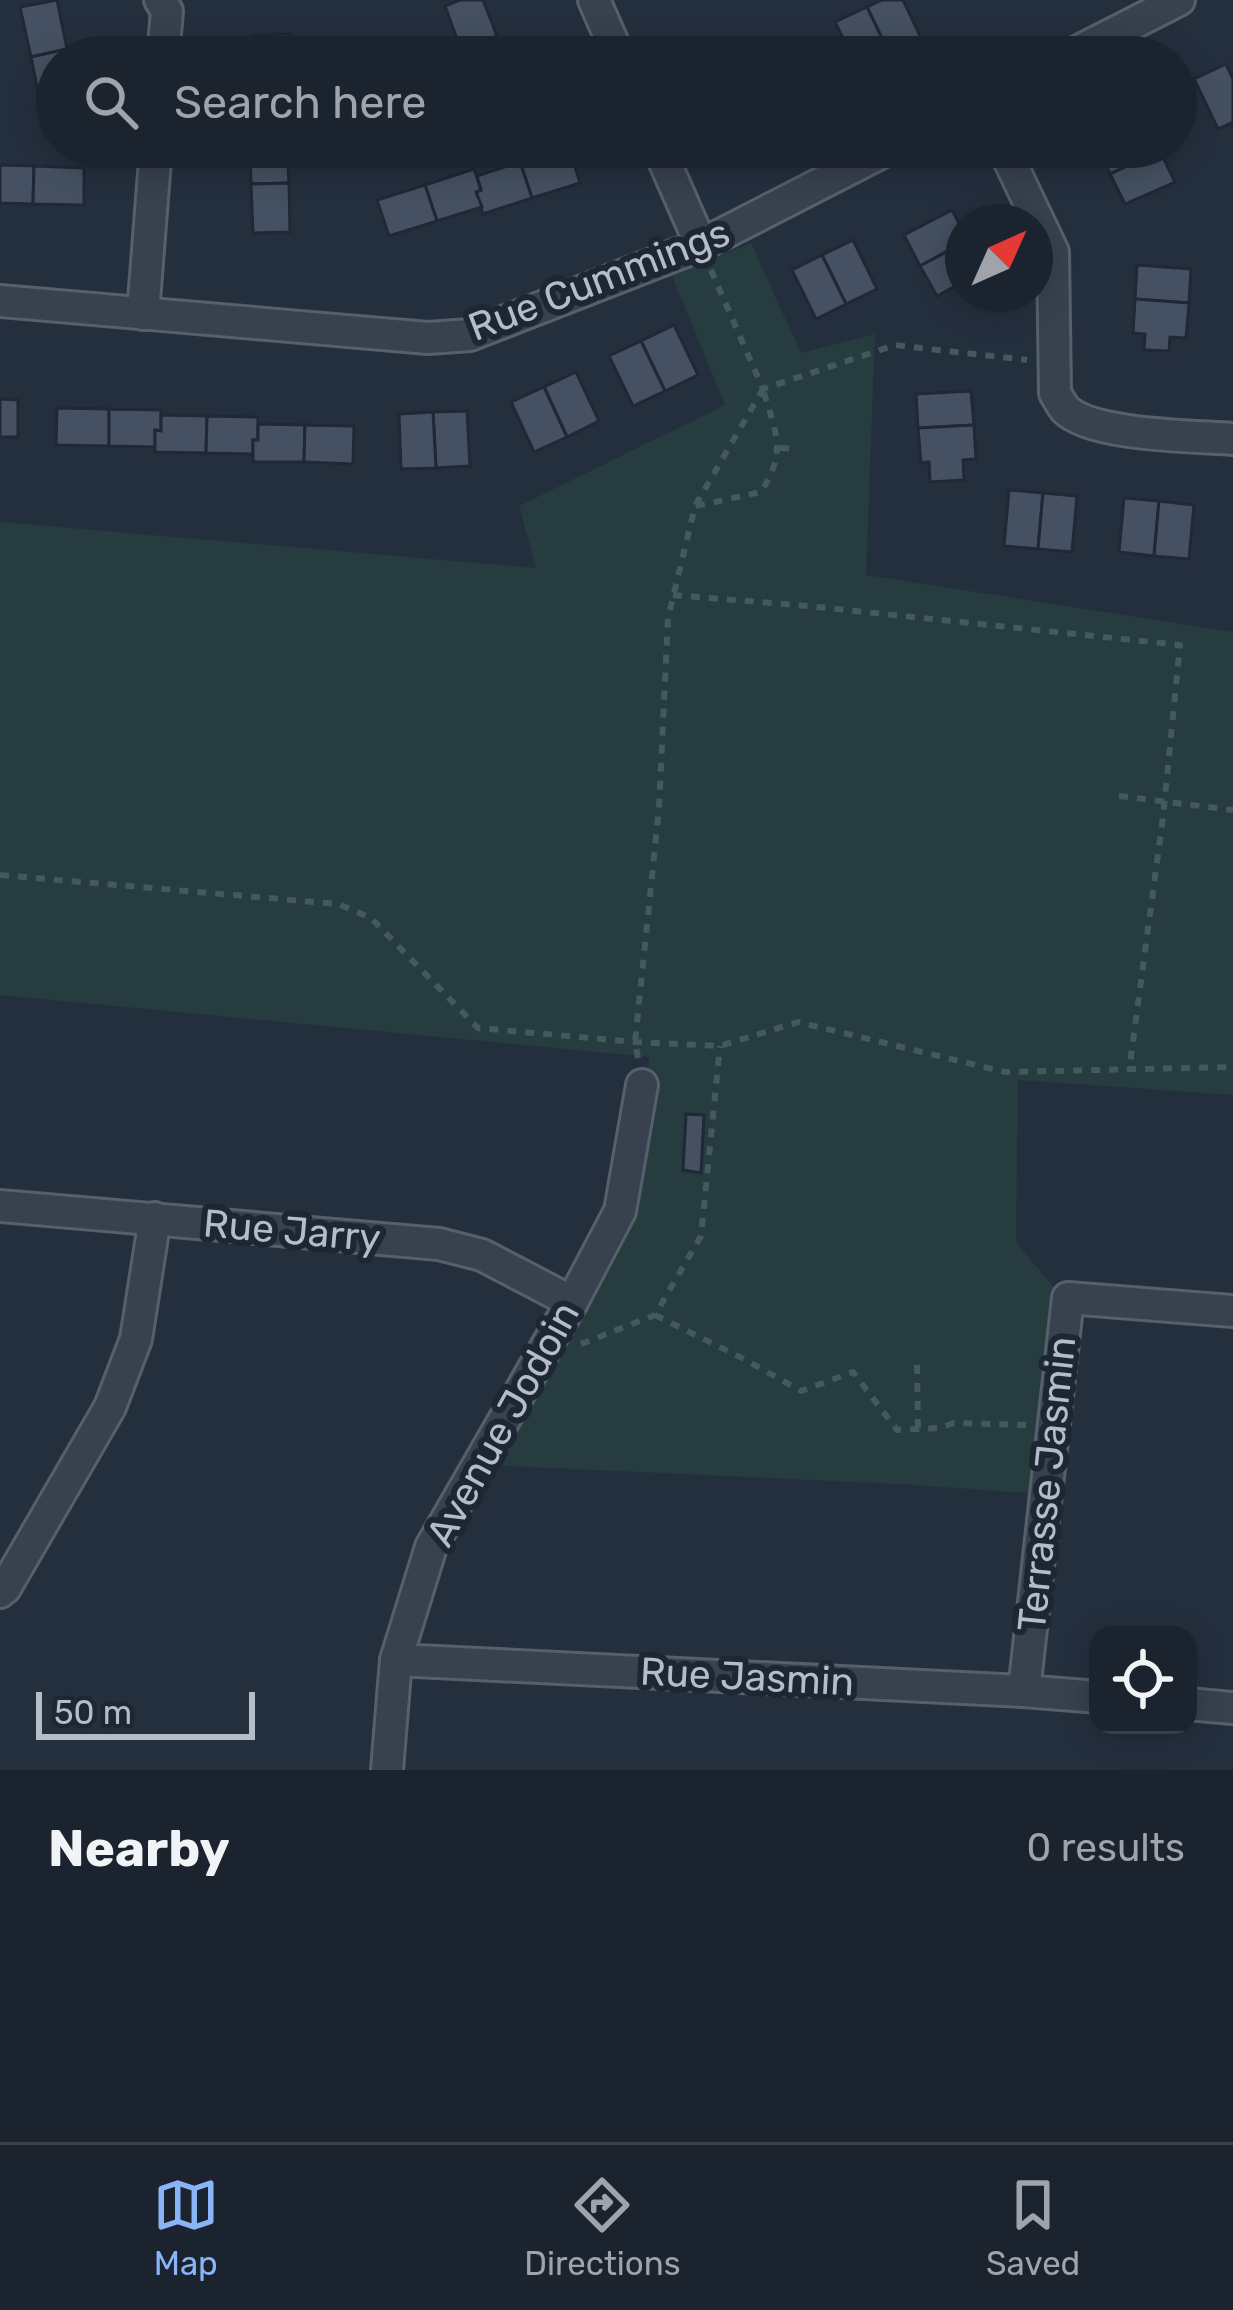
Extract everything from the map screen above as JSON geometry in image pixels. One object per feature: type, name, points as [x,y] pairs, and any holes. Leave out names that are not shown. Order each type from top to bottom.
[{"type":"street","points":[[160,0],[167,10],[165,36]]},
{"type":"street","points":[[594,0],[610,36]]},
{"type":"street","points":[[1108,36],[1179,0]]},
{"type":"street","points":[[143,314],[154,168]]},
{"type":"street","points":[[667,168],[700,245]]},
{"type":"street","name":"Rue Cummings","points":[[0,301],[428,338],[470,335],[700,245],[851,168]]},
{"type":"street","points":[[1013,168],[1053,252],[1054,393],[1067,412],[1095,425],[1233,439]]},
{"type":"street","name":"Avenue Jodoin","points":[[387,1770],[397,1660],[430,1547],[620,1211],[642,1085]]},
{"type":"street","name":"Rue Jarry","points":[[0,1206],[439,1244],[482,1256],[572,1302]]},
{"type":"street","points":[[0,1592],[110,1407],[136,1339],[155,1218]]},
{"type":"street","name":"Terrasse Jasmin","points":[[1024,1691],[1068,1298],[1233,1311]]},
{"type":"street","name":"Rue Jasmin","points":[[397,1660],[1089,1696]]},
{"type":"street","points":[[1197,1705],[1233,1708]]},
{"type":"path","points":[[695,506],[761,492],[773,474],[780,448],[763,388],[700,245]]},
{"type":"path","points":[[635,1042],[659,808],[668,618],[695,506],[763,388],[895,345],[1054,363]]},
{"type":"path","points":[[780,448],[796,449]]},
{"type":"path","points":[[674,595],[1180,645],[1129,1071]]},
{"type":"path","points":[[1119,796],[1233,810]]},
{"type":"path","points":[[0,875],[338,904],[371,918],[478,1028],[720,1046],[798,1022],[1004,1072],[1233,1067]]},
{"type":"path","points":[[538,1361],[655,1316],[701,1236],[720,1046]]},
{"type":"path","points":[[655,1316],[800,1391],[853,1372],[897,1430],[953,1423],[1053,1426]]},
{"type":"path","points":[[917,1365],[918,1429]]},
{"type":"green space","points":[[751,243],[801,353],[875,334],[866,575],[1233,632],[1233,1095],[1018,1080],[1016,1242],[1064,1300],[1041,1494],[486,1465],[645,1140],[649,1057],[0,995],[0,522],[536,568],[519,506],[725,405],[672,276]]},
{"type":"building","points":[[57,0],[64,36],[36,36],[36,56],[31,57],[20,7]]},
{"type":"building","points":[[483,0],[497,36],[456,36],[445,6]]},
{"type":"building","points":[[882,0],[903,0],[920,36],[881,36],[867,7]]},
{"type":"building","points":[[867,7],[881,36],[842,36],[835,22]]},
{"type":"building","points":[[1226,64],[1233,79],[1233,122],[1218,129],[1197,78]]},
{"type":"building","points":[[0,165],[34,166],[33,204],[0,203]]},
{"type":"building","points":[[34,166],[84,168],[84,205],[33,204]]},
{"type":"building","points":[[251,168],[288,168],[289,183],[251,184]]},
{"type":"building","points":[[522,168],[575,168],[580,183],[532,198]]},
{"type":"building","points":[[522,168],[532,198],[483,214],[477,176]]},
{"type":"building","points":[[1123,168],[1168,168],[1175,182],[1125,204],[1110,174]]},
{"type":"building","points":[[474,169],[482,207],[437,221],[425,185]]},
{"type":"building","points":[[289,183],[290,232],[253,233],[251,184]]},
{"type":"building","points":[[425,185],[437,221],[389,236],[377,200]]},
{"type":"building","points":[[945,214],[945,253],[920,266],[904,235]]},
{"type":"building","points":[[853,240],[877,289],[846,304],[822,255]]},
{"type":"building","points":[[945,253],[945,292],[937,296],[920,266]]},
{"type":"building","points":[[822,255],[846,304],[816,319],[792,270]]},
{"type":"building","points":[[1137,265],[1191,269],[1189,303],[1135,299]]},
{"type":"building","points":[[1135,299],[1189,303],[1186,338],[1170,337],[1169,351],[1144,350],[1145,334],[1133,333]]},
{"type":"building","points":[[674,325],[698,375],[665,391],[641,341]]},
{"type":"building","points":[[641,341],[665,391],[633,406],[609,356]]},
{"type":"building","points":[[576,372],[599,421],[567,437],[544,387]]},
{"type":"building","points":[[544,387],[567,437],[534,452],[511,402]]},
{"type":"building","points":[[971,391],[974,425],[918,428],[916,394]]},
{"type":"building","points":[[0,399],[18,400],[18,437],[0,437]]},
{"type":"building","points":[[57,408],[109,409],[109,446],[56,445]]},
{"type":"building","points":[[109,409],[161,410],[155,447],[109,446]]},
{"type":"building","points":[[467,411],[470,466],[436,468],[433,412]]},
{"type":"building","points":[[433,412],[436,468],[401,469],[399,414]]},
{"type":"building","points":[[161,415],[207,416],[206,453],[155,452]]},
{"type":"building","points":[[207,416],[258,417],[253,454],[206,453]]},
{"type":"building","points":[[258,424],[305,425],[304,462],[253,462]]},
{"type":"building","points":[[305,425],[354,426],[353,464],[304,462]]},
{"type":"building","points":[[974,425],[976,459],[963,460],[964,480],[930,482],[929,462],[921,463],[918,428]]},
{"type":"building","points":[[1009,490],[1043,493],[1038,549],[1004,546]]},
{"type":"building","points":[[1043,493],[1077,496],[1072,552],[1038,549]]},
{"type":"building","points":[[1124,498],[1159,501],[1154,556],[1119,552]]},
{"type":"building","points":[[1159,501],[1194,505],[1189,559],[1154,556]]},
{"type":"building","points":[[686,1114],[704,1115],[701,1173],[683,1170]]}]
